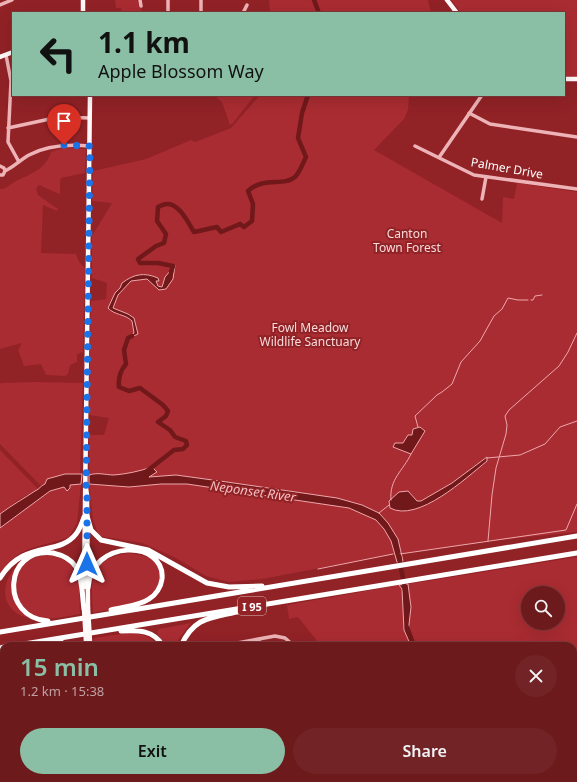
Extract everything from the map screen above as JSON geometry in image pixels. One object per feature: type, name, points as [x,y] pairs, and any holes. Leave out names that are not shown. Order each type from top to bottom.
[{"type":"highway","points":[[0,578],[11,564],[24,555],[61,544],[71,539],[78,531],[85,516]]},
{"type":"highway","points":[[85,516],[92,530],[101,540],[148,550],[207,583],[230,587],[281,585]]},
{"type":"highway","name":"I 95","points":[[0,632],[577,536]]},
{"type":"highway","points":[[88,588],[90,574],[96,564],[105,557],[119,552],[135,551],[148,554],[156,560],[162,571],[160,588],[149,599],[90,617]]},
{"type":"highway","points":[[2,583],[11,568],[26,558],[44,553],[61,555],[73,563],[78,572],[86,608]]},
{"type":"highway","name":"I 95","points":[[37,642],[577,553]]},
{"type":"highway","points":[[182,642],[188,631],[198,622],[263,604]]},
{"type":"highway","points":[[25,619],[59,622]]},
{"type":"highway","points":[[108,630],[144,631],[155,637],[159,642]]},
{"type":"highway","points":[[55,642],[75,636]]},
{"type":"main road","points":[[83,0],[83,12]]},
{"type":"main road","points":[[447,0],[456,12]]},
{"type":"main road","points":[[0,57],[12,52]]},
{"type":"main road","points":[[565,79],[577,79]]},
{"type":"main road","points":[[88,642],[85,516],[87,494],[90,96]]},
{"type":"main road","points":[[85,516],[88,588],[86,608]]},
{"type":"street","points":[[0,6],[12,0]]},
{"type":"street","points":[[140,0],[140,6]]},
{"type":"street","points":[[168,0],[168,12]]},
{"type":"street","points":[[201,0],[201,12]]},
{"type":"street","points":[[243,12],[246,5]]},
{"type":"street","points":[[6,55],[12,80],[8,142],[20,162]]},
{"type":"street","points":[[440,156],[481,96]]},
{"type":"street","points":[[469,113],[490,124],[577,137]]},
{"type":"street","points":[[8,128],[59,117],[90,118]]},
{"type":"street","points":[[0,175],[3,175],[5,171],[34,153],[57,146],[90,146]]},
{"type":"street","name":"Palmer Drive","points":[[415,146],[440,156],[466,172],[486,177],[577,189]]},
{"type":"street","points":[[0,166],[4,168],[5,171]]},
{"type":"street","points":[[482,199],[486,177]]},
{"type":"street","points":[[243,642],[281,637],[291,642]]},
{"type":"green space","points":[[115,0],[137,0],[142,11],[148,12],[122,12],[121,8],[116,8]]},
{"type":"green space","points":[[269,0],[428,0],[431,12],[270,12]]},
{"type":"green space","points":[[451,0],[577,0],[577,78],[565,78],[565,12],[460,12]]},
{"type":"green space","points":[[215,96],[254,96],[230,125],[222,102]]},
{"type":"green space","points":[[259,96],[409,96],[408,110],[404,119],[374,150],[502,223],[503,197],[514,199],[517,183],[577,192],[577,532],[488,541],[400,554],[398,539],[391,541],[394,554],[262,579],[229,582],[206,576],[176,558],[142,543],[99,536],[93,520],[89,484],[129,487],[161,484],[187,484],[318,503],[320,500],[222,485],[144,480],[157,472],[152,468],[119,475],[89,475],[89,435],[104,435],[109,418],[89,415],[91,301],[106,299],[107,283],[92,278],[92,236],[112,203],[92,201],[93,171],[146,159],[191,140],[195,142],[231,128]],"holes":[[[147,274],[156,281],[158,286],[162,287],[165,281],[171,282],[159,290],[147,279],[131,281],[118,295],[113,308],[134,318],[137,334],[127,338],[134,334],[132,321],[108,308],[118,289],[133,277]]]},
{"type":"green space","points":[[63,148],[86,149],[85,173],[61,178],[59,194],[39,185],[36,189],[38,195],[58,209],[57,211],[43,205],[41,253],[76,254],[79,262],[85,268],[83,352],[77,354],[77,362],[70,365],[68,374],[65,376],[46,375],[41,364],[24,366],[18,350],[22,343],[0,349],[0,189],[7,187],[33,173],[42,167],[51,152]]},
{"type":"green space","points":[[1,383],[83,383],[80,474],[65,474],[47,479],[45,484],[40,485],[0,444]]},
{"type":"green space","points":[[0,450],[38,489],[18,500],[0,514]]},
{"type":"green space","points":[[81,484],[77,523],[69,537],[31,548],[23,552],[7,564],[0,574],[0,528],[50,491],[64,487],[66,488],[69,485]]},
{"type":"green space","points":[[128,553],[149,558],[158,567],[160,578],[156,590],[147,598],[135,604],[93,613],[93,582],[95,573],[99,566],[106,560]]},
{"type":"green space","points":[[46,555],[58,557],[72,568],[76,575],[78,584],[80,614],[38,619],[25,617],[11,608],[7,602],[5,587],[11,572],[24,562]]},
{"type":"green space","points":[[577,557],[577,642],[414,642],[408,633],[411,607],[408,584]]},
{"type":"green space","points":[[399,585],[402,589],[404,630],[409,642],[318,642],[298,617],[289,619],[287,605]]},
{"type":"green space","points":[[191,623],[178,642],[162,642],[157,632],[159,629]]},
{"type":"green space","points":[[136,633],[149,637],[156,642],[94,642],[94,638]]},
{"type":"water","points":[[175,265],[173,279],[166,289],[159,290],[147,279],[131,281],[118,295],[113,308],[134,318],[138,334],[127,339],[134,333],[132,321],[108,308],[115,293],[120,288],[122,283],[139,275],[148,275],[158,278],[159,281],[156,281],[158,286],[162,287],[165,277]]},
{"type":"water","points":[[420,427],[425,431],[411,454],[393,447],[395,443],[403,443],[408,435],[412,435],[413,429]]},
{"type":"water","points":[[487,457],[487,461],[467,478],[427,504],[414,509],[401,511],[390,508],[389,501],[399,492],[408,491],[417,501],[421,501],[452,483]]},
{"type":"water","points":[[152,467],[157,472],[149,477],[176,475],[337,498],[362,505],[379,513],[388,523],[398,539],[403,561],[397,562],[391,541],[384,529],[376,520],[349,508],[187,484],[161,484],[129,487],[89,484],[89,475],[119,475]]},
{"type":"water","points":[[65,474],[82,474],[81,484],[70,485],[70,488],[67,491],[64,487],[50,491],[0,528],[0,514],[45,484],[47,479]]},
{"type":"water","points":[[408,584],[411,607],[408,633],[414,642],[409,642],[404,630],[402,589],[399,585]]},
{"type":"waterway","points":[[314,0],[319,12]]},
{"type":"waterway","points":[[171,272],[173,266],[158,263],[140,263],[138,259],[156,246],[164,243],[166,234],[157,221],[158,207],[167,204],[176,207],[194,232],[217,227],[221,232],[240,224],[244,227],[252,221],[253,204],[248,191],[260,184],[290,180],[298,173],[306,157],[298,138],[302,113],[308,96]]},
{"type":"waterway","points":[[531,300],[533,300],[535,296],[542,295]]},
{"type":"waterway","points":[[418,427],[415,416],[437,395],[452,384],[461,362],[480,341],[494,316],[502,309],[508,298],[528,300]]},
{"type":"waterway","points":[[488,541],[496,468],[506,434],[507,425],[505,416],[509,410],[559,366],[577,333]]},
{"type":"waterway","points":[[132,336],[128,338],[124,350],[126,364],[120,375],[119,387],[129,391],[140,388],[163,405],[168,411],[166,416],[158,422],[170,430],[175,437],[186,441],[187,445],[183,449],[174,450],[147,471]]},
{"type":"waterway","points":[[487,458],[520,455],[545,444],[560,427],[577,421]]},
{"type":"waterway","points":[[391,500],[394,481],[411,454]]},
{"type":"waterway","points":[[400,554],[566,530],[577,504]]},
{"type":"waterway","points":[[379,513],[389,505]]},
{"type":"waterway","points":[[318,569],[393,554]]},
{"type":"waterway","name":"Neponset River","points":[[399,556],[405,590]]},
{"type":"waterway","name":"Neponset River","points":[[407,627],[413,642]]},
{"type":"route","points":[[64,145],[90,146],[86,488],[87,564]]},
{"type":"park label","name":"Canton Town Forest","points":[[407,240]]},
{"type":"park label","name":"Fowl Meadow Wildlife Sanctuary","points":[[310,334]]}]
